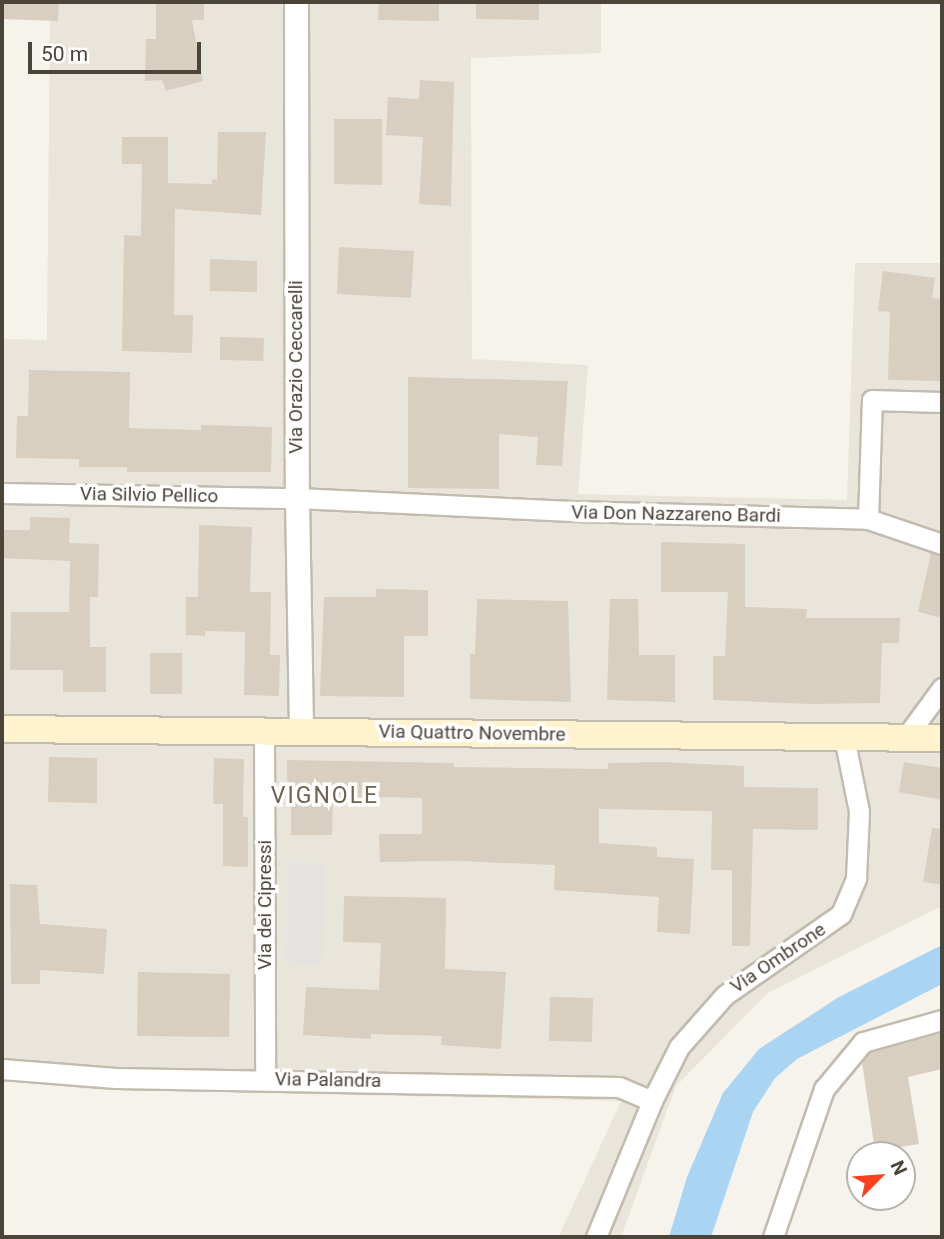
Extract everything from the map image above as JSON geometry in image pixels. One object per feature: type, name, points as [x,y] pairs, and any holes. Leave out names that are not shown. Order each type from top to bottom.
[{"type":"main road","name":"Via Quattro Novembre","points":[[2,729],[942,738]]},
{"type":"street","name":"Via Orazio Ceccarelli","points":[[296,2],[296,498],[301,732]]},
{"type":"street","points":[[868,519],[872,400],[942,402]]},
{"type":"street","name":"Via Silvio Pellico","points":[[2,493],[296,498]]},
{"type":"street","name":"Via Don Nazzareno Bardi","points":[[296,498],[572,511],[868,519],[942,544]]},
{"type":"street","points":[[906,737],[942,688]]},
{"type":"street","name":"Via dei Cipressi","points":[[264,731],[265,1079]]},
{"type":"street","name":"Via Ombrone","points":[[597,1237],[652,1101],[679,1047],[725,995],[841,914],[856,878],[859,811],[844,737]]},
{"type":"street","points":[[774,1236],[824,1089],[863,1042],[942,1020]]},
{"type":"street","name":"Via Palandra","points":[[2,1069],[116,1078],[619,1087],[652,1101]]},
{"type":"shaded area","points":[[50,2],[601,2],[601,53],[471,58],[472,359],[588,365],[578,494],[847,500],[855,263],[942,263],[942,906],[768,993],[676,1086],[621,1237],[549,1237],[559,1236],[621,1101],[85,1089],[2,1076],[2,339],[47,340]]},
{"type":"shaded area","points":[[287,862],[324,863],[322,963],[286,962]]},
{"type":"water","points":[[942,945],[942,984],[797,1059],[775,1078],[753,1112],[711,1237],[669,1237],[687,1177],[723,1093],[759,1049],[839,997]]},
{"type":"building","points":[[2,2],[59,2],[58,21],[2,19]]},
{"type":"building","points":[[156,2],[204,2],[204,20],[192,20],[203,81],[166,91],[162,80],[145,81],[146,39],[156,39]]},
{"type":"building","points":[[379,2],[439,2],[439,21],[378,20]]},
{"type":"building","points":[[476,2],[539,2],[539,20],[476,19]]},
{"type":"building","points":[[420,80],[454,82],[451,206],[419,204],[423,137],[386,135],[388,97],[419,99]]},
{"type":"building","points":[[334,119],[382,119],[382,185],[334,184]]},
{"type":"building","points":[[218,132],[266,132],[261,215],[175,209],[174,315],[193,315],[192,353],[122,351],[124,235],[141,236],[142,164],[122,164],[122,137],[168,137],[168,183],[212,184],[212,179],[217,180]]},
{"type":"building","points":[[339,247],[414,251],[411,298],[337,294]]},
{"type":"building","points":[[210,259],[257,261],[257,292],[210,291]]},
{"type":"building","points":[[883,271],[935,278],[932,298],[942,299],[942,381],[888,380],[890,312],[878,311]]},
{"type":"building","points":[[220,337],[264,338],[263,361],[220,360]]},
{"type":"building","points":[[29,370],[130,372],[129,428],[201,430],[201,425],[272,427],[271,472],[127,472],[127,467],[79,467],[79,459],[16,458],[17,416],[28,416]]},
{"type":"building","points":[[408,377],[568,381],[562,466],[536,465],[538,437],[499,434],[499,489],[408,488]]},
{"type":"building","points":[[30,517],[70,518],[69,543],[99,544],[98,597],[90,597],[90,647],[106,647],[106,692],[63,692],[63,670],[10,670],[11,612],[69,612],[70,561],[2,558],[2,530],[30,530]]},
{"type":"building","points":[[199,525],[252,527],[250,592],[271,592],[270,655],[280,655],[279,696],[244,695],[245,632],[205,631],[205,636],[186,635],[186,597],[198,597]]},
{"type":"building","points":[[661,542],[745,544],[745,607],[807,609],[806,618],[900,618],[899,643],[882,643],[880,703],[811,704],[713,700],[713,656],[725,656],[728,592],[661,592]]},
{"type":"building","points":[[931,553],[942,556],[942,618],[918,612]]},
{"type":"building","points":[[376,589],[428,590],[428,636],[404,636],[404,697],[320,696],[324,597],[376,597]]},
{"type":"building","points":[[477,599],[568,601],[571,702],[470,699],[470,654],[475,654]]},
{"type":"building","points":[[610,599],[638,599],[639,655],[675,655],[675,702],[607,700]]},
{"type":"building","points":[[150,653],[182,653],[182,694],[150,694]]},
{"type":"building","points":[[49,757],[97,758],[97,803],[48,802]]},
{"type":"building","points":[[214,758],[244,759],[243,817],[248,817],[248,867],[223,866],[223,804],[213,804]]},
{"type":"building","points":[[287,760],[454,763],[454,767],[527,768],[608,769],[608,763],[661,762],[744,766],[744,787],[818,788],[818,830],[753,829],[750,946],[732,946],[732,870],[711,870],[712,811],[599,809],[599,843],[657,847],[657,857],[694,859],[690,934],[657,932],[659,897],[554,890],[555,865],[456,861],[380,862],[379,834],[422,834],[422,798],[376,797],[376,804],[333,803],[332,835],[291,835],[291,791],[287,791]]},
{"type":"building","points":[[904,762],[942,768],[942,800],[899,792]]},
{"type":"building","points":[[932,828],[942,829],[942,885],[923,882]]},
{"type":"building","points":[[10,884],[37,885],[40,924],[107,929],[104,974],[40,970],[40,984],[11,984]]},
{"type":"building","points":[[344,896],[446,898],[445,969],[506,972],[501,1049],[441,1045],[442,1036],[371,1034],[371,1039],[303,1035],[306,987],[379,990],[381,943],[343,942]]},
{"type":"building","points":[[138,972],[230,974],[229,1037],[137,1036]]},
{"type":"building","points":[[550,997],[593,998],[592,1042],[549,1041]]},
{"type":"building","points":[[942,1033],[942,1069],[908,1077],[919,1144],[916,1144],[916,1141],[874,1141],[862,1062],[870,1053]]},
{"type":"district","name":"VIGNOLE","points":[[325,796]]}]
